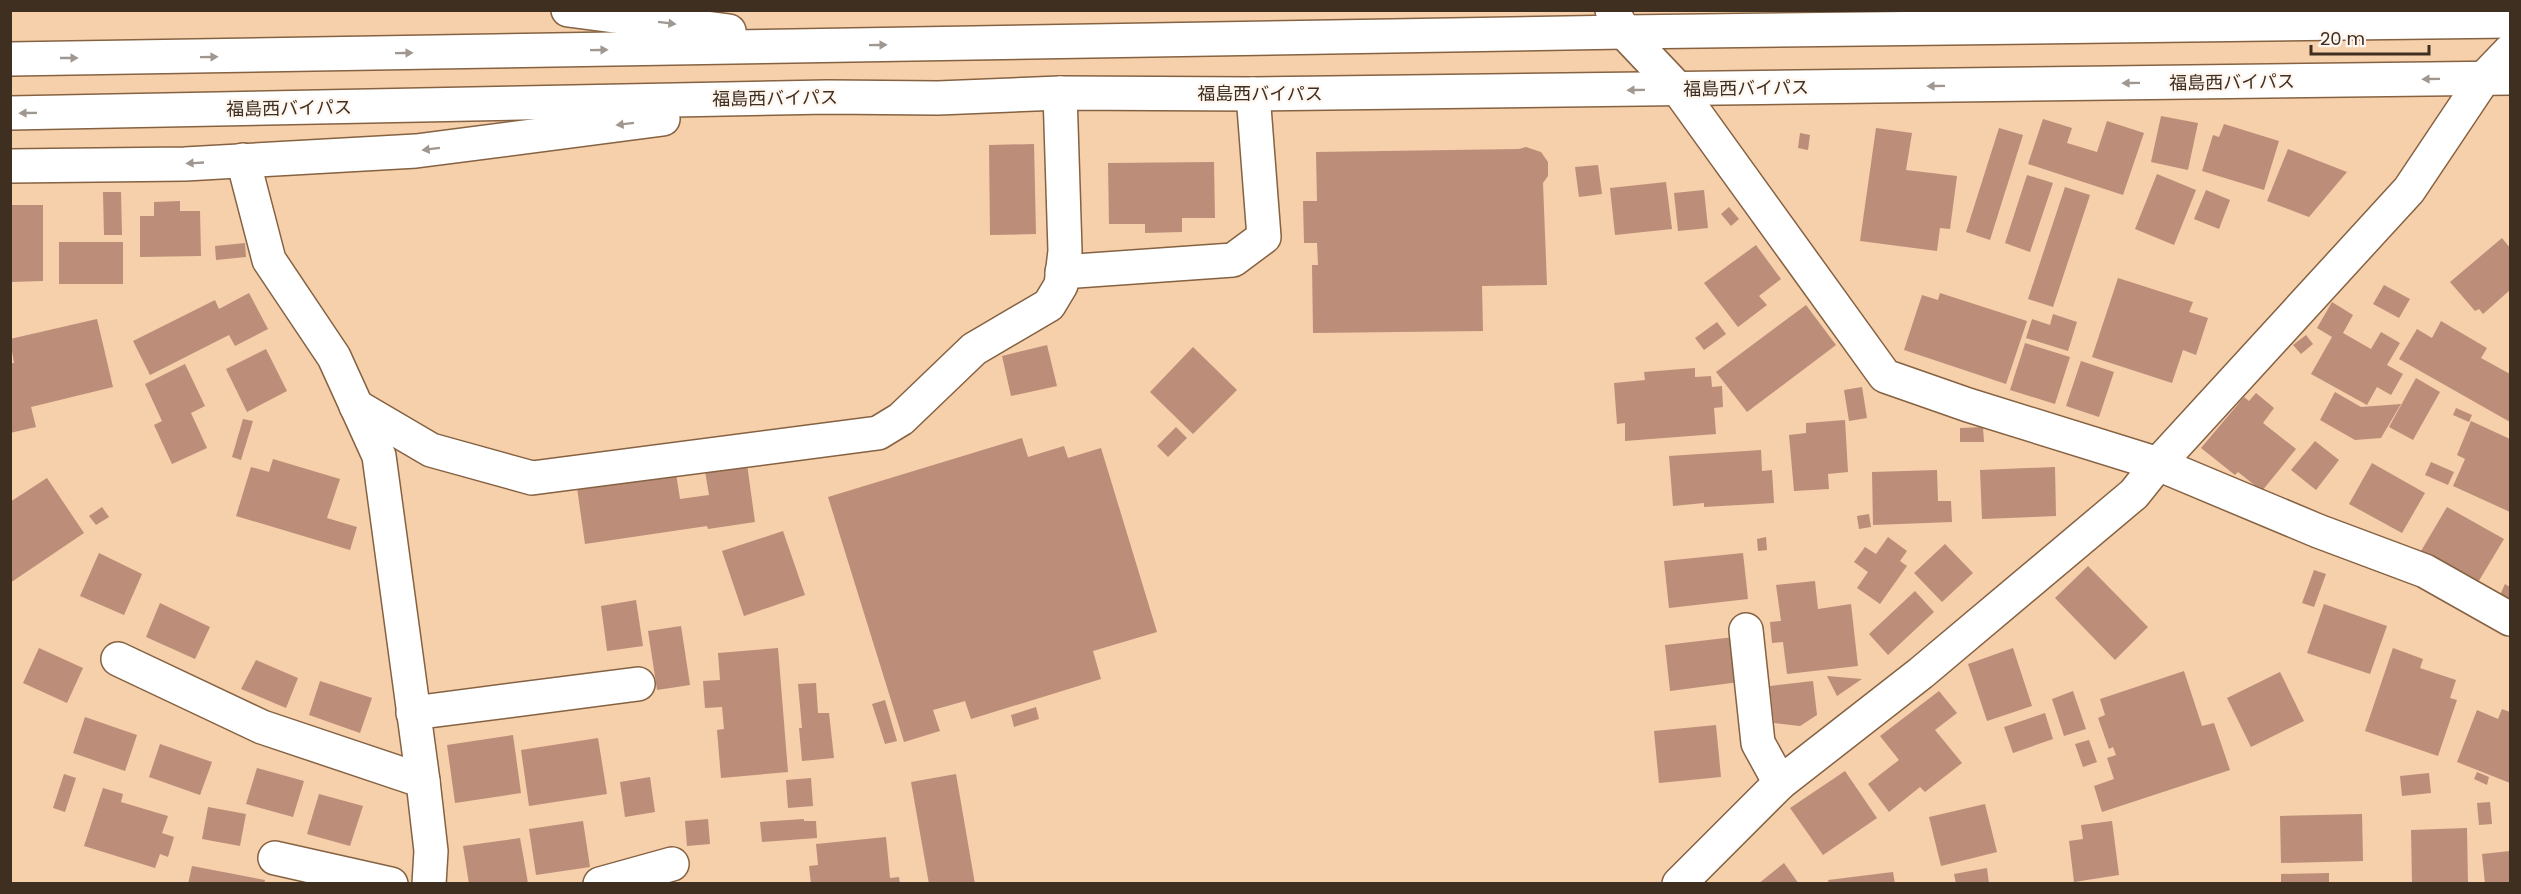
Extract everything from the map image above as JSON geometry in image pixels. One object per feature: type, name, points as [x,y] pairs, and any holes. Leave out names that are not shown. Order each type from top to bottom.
[{"type":"main road","points":[[567,10],[844,45]]},
{"type":"main road","points":[[1618,21],[1678,89],[1885,376],[1968,405],[2158,464],[2318,531],[2425,571],[2511,619]]},
{"type":"main road","points":[[10,58],[151,58],[844,45],[1618,21],[2511,21]]},
{"type":"main road","points":[[1679,884],[1780,783],[1921,673],[2134,494],[2158,464],[2409,190],[2497,78],[2511,51]]},
{"type":"main road","name":"福島西バイパス","points":[[10,113],[828,97],[938,98],[1060,93],[1253,94],[2497,78]]},
{"type":"main road","points":[[356,406],[431,450],[532,478],[878,433],[901,419],[974,349],[1049,305],[1061,285],[1065,251],[1060,93]]},
{"type":"main road","points":[[1062,272],[1233,260],[1264,237],[1253,94]]},
{"type":"main road","points":[[10,166],[184,164],[416,151],[828,97]]},
{"type":"main road","points":[[243,160],[269,260],[334,357],[379,456],[423,781],[431,851],[429,884]]},
{"type":"main road","points":[[1746,630],[1758,743],[1780,783]]},
{"type":"main road","points":[[118,659],[262,727],[423,781]]},
{"type":"main road","points":[[412,713],[638,684]]},
{"type":"main road","points":[[275,858],[391,884]]},
{"type":"main road","points":[[600,884],[672,864]]},
{"type":"building","points":[[2161,116],[2198,123],[2188,170],[2151,162]]},
{"type":"building","points":[[2043,119],[2072,128],[2067,143],[2097,152],[2107,121],[2144,133],[2123,195],[2028,164]]},
{"type":"building","points":[[2224,124],[2279,141],[2264,190],[2202,171],[2213,135],[2219,137]]},
{"type":"building","points":[[1876,128],[1912,133],[1906,170],[1957,176],[1950,229],[1940,228],[1937,251],[1860,241]]},
{"type":"building","points":[[1999,128],[2023,135],[1990,240],[1966,232]]},
{"type":"building","points":[[1800,133],[1810,135],[1808,150],[1798,148]]},
{"type":"building","points":[[1034,144],[1036,234],[990,235],[989,145]]},
{"type":"building","points":[[1526,147],[1541,152],[1548,162],[1548,176],[1543,183],[1547,285],[1482,286],[1483,331],[1313,333],[1312,265],[1318,265],[1317,243],[1304,243],[1303,201],[1317,201],[1316,152],[1519,149]]},
{"type":"building","points":[[2288,149],[2347,172],[2309,217],[2267,201]]},
{"type":"building","points":[[1214,162],[1215,218],[1182,218],[1182,232],[1145,233],[1145,224],[1109,224],[1108,163]]},
{"type":"building","points":[[1598,165],[1602,194],[1579,197],[1575,167]]},
{"type":"building","points":[[2157,174],[2196,190],[2174,245],[2135,229]]},
{"type":"building","points":[[2027,175],[2053,183],[2030,252],[2005,243]]},
{"type":"building","points":[[1666,182],[1672,229],[1615,235],[1610,188]]},
{"type":"building","points":[[2065,187],[2090,195],[2053,307],[2028,299]]},
{"type":"building","points":[[1704,190],[1708,228],[1678,231],[1674,193]]},
{"type":"building","points":[[2206,190],[2230,200],[2219,229],[2194,219]]},
{"type":"building","points":[[103,192],[121,192],[122,235],[104,235]]},
{"type":"building","points":[[180,201],[180,211],[200,211],[201,256],[140,257],[140,216],[154,216],[154,202]]},
{"type":"building","points":[[10,205],[43,205],[43,281],[10,282]]},
{"type":"building","points":[[1729,207],[1739,219],[1731,226],[1721,214]]},
{"type":"building","points":[[2502,238],[2510,248],[2510,290],[2483,314],[2479,309],[2475,311],[2450,282]]},
{"type":"building","points":[[59,242],[123,242],[123,284],[59,284]]},
{"type":"building","points":[[245,243],[246,257],[216,260],[215,246]]},
{"type":"building","points":[[1756,245],[1781,279],[1759,296],[1767,305],[1738,327],[1704,283]]},
{"type":"building","points":[[2118,278],[2193,302],[2189,312],[2208,318],[2196,355],[2183,350],[2172,383],[2092,357]]},
{"type":"building","points":[[2384,285],[2410,299],[2399,318],[2373,304]]},
{"type":"building","points":[[249,293],[268,329],[235,346],[229,335],[150,375],[133,341],[215,300],[219,309]]},
{"type":"building","points":[[1940,293],[2027,321],[2006,384],[1904,350],[1922,295],[1938,300]]},
{"type":"building","points":[[2332,302],[2353,315],[2343,333],[2371,349],[2381,332],[2400,343],[2387,365],[2403,374],[2391,395],[2377,387],[2367,405],[2311,374],[2332,337],[2317,328]]},
{"type":"building","points":[[1806,305],[1836,345],[1747,412],[1716,372]]},
{"type":"building","points":[[2053,314],[2077,322],[2068,351],[2026,338],[2032,319],[2050,325]]},
{"type":"building","points":[[97,319],[113,387],[31,407],[36,427],[10,433],[10,363],[14,363],[10,339]]},
{"type":"building","points":[[2441,321],[2487,348],[2481,358],[2510,374],[2510,422],[2399,359],[2417,329],[2432,338]]},
{"type":"building","points":[[1717,322],[1726,334],[1704,350],[1695,338]]},
{"type":"building","points":[[2306,335],[2313,344],[2301,354],[2293,345]]},
{"type":"building","points":[[2025,343],[2070,357],[2055,404],[2010,390]]},
{"type":"building","points":[[1047,345],[1057,386],[1011,396],[1002,356]]},
{"type":"building","points":[[1193,347],[1237,390],[1193,434],[1150,392]]},
{"type":"building","points":[[266,349],[287,391],[247,412],[226,369]]},
{"type":"building","points":[[2081,361],[2114,372],[2099,417],[2066,406]]},
{"type":"building","points":[[185,364],[205,406],[191,413],[207,448],[172,464],[154,425],[162,421],[145,384]]},
{"type":"building","points":[[1695,368],[1695,377],[1711,376],[1712,387],[1722,386],[1723,407],[1714,408],[1716,434],[1625,441],[1625,423],[1617,424],[1614,383],[1645,380],[1644,372]]},
{"type":"building","points":[[2416,378],[2440,392],[2413,440],[2389,427]]},
{"type":"building","points":[[1862,387],[1867,418],[1849,421],[1844,390]]},
{"type":"building","points":[[2335,392],[2361,407],[2401,404],[2381,438],[2355,440],[2320,420]]},
{"type":"building","points":[[2256,393],[2274,408],[2263,423],[2296,449],[2262,491],[2238,472],[2235,475],[2201,448],[2244,397],[2249,401]]},
{"type":"building","points":[[2456,408],[2472,415],[2469,422],[2453,415]]},
{"type":"building","points":[[243,419],[253,421],[241,460],[232,457]]},
{"type":"building","points":[[1845,420],[1848,472],[1828,474],[1829,489],[1794,491],[1789,435],[1806,433],[1806,423]]},
{"type":"building","points":[[2471,421],[2510,439],[2510,512],[2453,486],[2465,459],[2457,455]]},
{"type":"building","points":[[1176,427],[1187,438],[1168,457],[1157,446]]},
{"type":"building","points":[[1983,427],[1984,442],[1960,442],[1960,428]]},
{"type":"building","points":[[1022,438],[1028,457],[1064,446],[1068,458],[1101,448],[1157,632],[1093,651],[1101,679],[971,719],[965,701],[933,710],[940,731],[904,742],[828,497]]},
{"type":"building","points":[[2315,441],[2339,460],[2316,490],[2291,470]]},
{"type":"building","points":[[1761,450],[1762,471],[1772,470],[1774,503],[1704,507],[1704,503],[1673,506],[1669,456]]},
{"type":"building","points":[[273,459],[340,479],[327,518],[357,527],[350,550],[236,516],[251,467],[269,472]]},
{"type":"building","points":[[2431,462],[2454,472],[2448,485],[2425,475]]},
{"type":"building","points":[[2372,463],[2425,493],[2402,533],[2349,504]]},
{"type":"building","points":[[747,464],[755,522],[708,529],[707,526],[585,544],[576,481],[675,467],[680,499],[709,495],[705,471]]},
{"type":"building","points":[[2055,467],[2056,516],[1982,519],[1980,470]]},
{"type":"building","points":[[1937,470],[1938,501],[1951,501],[1952,522],[1873,525],[1872,472]]},
{"type":"building","points":[[47,478],[84,533],[10,583],[10,502]]},
{"type":"building","points":[[102,507],[109,517],[96,525],[89,516]]},
{"type":"building","points":[[2447,507],[2504,539],[2477,584],[2421,551]]},
{"type":"building","points":[[1869,514],[1871,527],[1859,529],[1857,516]]},
{"type":"building","points":[[783,531],[805,595],[744,616],[722,551]]},
{"type":"building","points":[[1766,537],[1767,550],[1758,551],[1757,539]]},
{"type":"building","points":[[1888,537],[1907,551],[1900,561],[1907,566],[1880,604],[1857,588],[1868,572],[1854,562],[1865,547],[1876,554]]},
{"type":"building","points":[[1945,544],[1973,573],[1942,602],[1914,573]]},
{"type":"building","points":[[99,553],[142,574],[124,615],[80,596]]},
{"type":"building","points":[[1743,553],[1748,599],[1669,608],[1664,561]]},
{"type":"building","points":[[2088,566],[2148,627],[2115,660],[2055,598]]},
{"type":"building","points":[[2314,570],[2326,574],[2314,607],[2302,603]]},
{"type":"building","points":[[1815,581],[1818,609],[1851,604],[1858,666],[1787,674],[1783,642],[1772,643],[1770,622],[1781,621],[1776,585]]},
{"type":"building","points":[[2505,584],[2510,587],[2510,600],[2500,595]]},
{"type":"building","points":[[1915,591],[1934,612],[1888,655],[1869,634]]},
{"type":"building","points":[[636,600],[643,646],[607,651],[601,606]]},
{"type":"building","points":[[160,603],[210,627],[195,659],[146,637]]},
{"type":"building","points":[[2324,604],[2387,626],[2370,674],[2307,653]]},
{"type":"building","points":[[681,626],[690,685],[657,690],[648,631]]},
{"type":"building","points":[[1734,637],[1739,682],[1670,691],[1665,645]]},
{"type":"building","points":[[39,648],[83,668],[67,703],[23,683]]},
{"type":"building","points":[[778,648],[788,772],[721,778],[717,730],[724,729],[722,707],[705,708],[703,681],[720,680],[718,653]]},
{"type":"building","points":[[2013,648],[2032,706],[1987,721],[1968,664]]},
{"type":"building","points":[[2393,648],[2423,659],[2420,668],[2456,680],[2450,698],[2457,700],[2438,756],[2365,731]]},
{"type":"building","points":[[256,660],[298,678],[286,708],[241,689]]},
{"type":"building","points":[[2184,671],[2202,726],[2214,723],[2230,770],[2102,812],[2094,786],[2114,779],[2107,758],[2116,755],[2113,747],[2109,749],[2098,718],[2105,715],[2100,699]]},
{"type":"building","points":[[2280,672],[2304,721],[2251,747],[2227,698]]},
{"type":"building","points":[[1827,676],[1862,679],[1837,696]]},
{"type":"building","points":[[320,681],[372,698],[360,733],[309,715]]},
{"type":"building","points":[[1813,681],[1817,715],[1800,726],[1774,723],[1770,686]]},
{"type":"building","points":[[816,683],[818,713],[829,713],[834,758],[802,761],[798,684]]},
{"type":"building","points":[[1939,691],[1957,713],[1935,730],[1962,763],[1925,792],[1920,787],[1889,812],[1868,784],[1899,760],[1880,736]]},
{"type":"building","points":[[2073,691],[2086,729],[2064,736],[2052,699]]},
{"type":"building","points":[[885,700],[897,741],[885,744],[872,704]]},
{"type":"building","points":[[1036,707],[1039,719],[1014,727],[1011,715]]},
{"type":"building","points":[[2502,709],[2510,712],[2510,783],[2457,762],[2477,710],[2498,719]]},
{"type":"building","points":[[2045,713],[2053,739],[2013,753],[2004,727]]},
{"type":"building","points":[[85,717],[137,735],[125,771],[73,753]]},
{"type":"building","points":[[1716,725],[1721,777],[1659,783],[1654,731]]},
{"type":"building","points":[[513,735],[521,793],[455,803],[447,745]]},
{"type":"building","points":[[598,738],[607,794],[529,806],[521,750]]},
{"type":"building","points":[[2089,740],[2097,762],[2083,767],[2075,744]]},
{"type":"building","points":[[160,744],[212,762],[200,795],[149,777]]},
{"type":"building","points":[[257,768],[304,781],[293,817],[246,804]]},
{"type":"building","points":[[1845,771],[1877,818],[1823,855],[1790,808]]},
{"type":"building","points":[[2477,772],[2489,777],[2487,785],[2474,779]]},
{"type":"building","points":[[2429,773],[2431,793],[2402,796],[2400,776]]},
{"type":"building","points":[[64,774],[76,778],[65,812],[53,808]]},
{"type":"building","points":[[956,774],[975,884],[929,884],[911,782]]},
{"type":"building","points":[[650,777],[655,812],[625,817],[620,782]]},
{"type":"building","points":[[811,778],[813,806],[788,808],[786,780]]},
{"type":"building","points":[[103,788],[123,794],[121,802],[168,816],[162,833],[174,837],[168,857],[160,854],[155,868],[84,846]]},
{"type":"building","points":[[319,794],[363,806],[350,846],[307,834]]},
{"type":"building","points":[[2490,802],[2492,824],[2479,825],[2477,803]]},
{"type":"building","points":[[1985,804],[1997,852],[1941,866],[1929,817]]},
{"type":"building","points":[[208,807],[246,814],[240,846],[202,839]]},
{"type":"building","points":[[2362,814],[2363,861],[2281,863],[2280,816]]},
{"type":"building","points":[[708,819],[710,844],[687,846],[685,821]]},
{"type":"building","points":[[804,819],[804,821],[816,821],[817,838],[762,842],[760,822]]},
{"type":"building","points":[[583,821],[590,867],[536,875],[529,829]]},
{"type":"building","points":[[2112,821],[2119,875],[2074,882],[2069,841],[2083,839],[2081,825]]},
{"type":"building","points":[[2467,828],[2468,884],[2412,884],[2411,830]]},
{"type":"building","points":[[886,837],[890,878],[899,877],[900,884],[811,884],[809,866],[818,865],[816,844]]},
{"type":"building","points":[[520,838],[528,883],[469,884],[463,846]]},
{"type":"building","points":[[2510,851],[2510,884],[2485,884],[2482,854]]},
{"type":"building","points":[[1784,863],[1799,884],[1758,884]]},
{"type":"building","points":[[192,866],[265,880],[264,884],[188,884]]},
{"type":"building","points":[[1987,868],[1989,884],[1956,884],[1954,874]]},
{"type":"building","points":[[1893,872],[1895,884],[1829,884],[1828,880]]},
{"type":"building","points":[[2329,873],[2329,884],[2281,884],[2281,874]]}]
